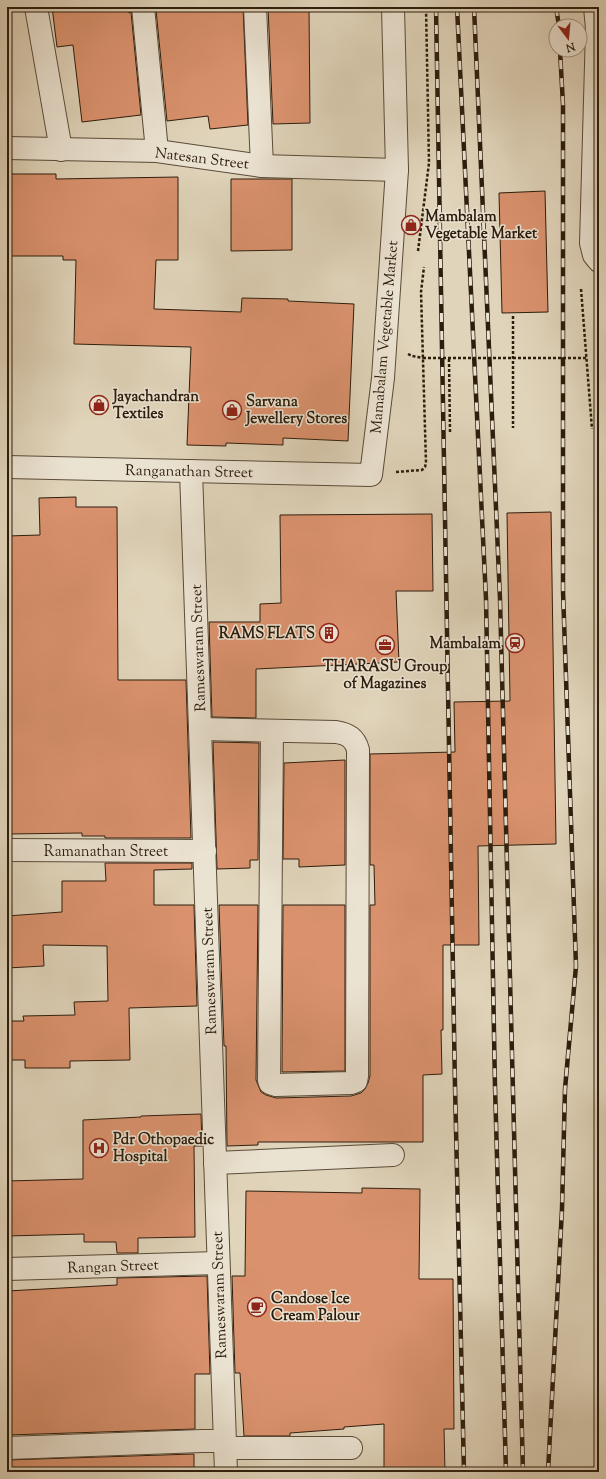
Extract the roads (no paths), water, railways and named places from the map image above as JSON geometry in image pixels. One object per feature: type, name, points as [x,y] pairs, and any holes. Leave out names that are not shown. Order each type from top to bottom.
[{"type":"street","points":[[36,7],[61,150]]},
{"type":"street","points":[[143,7],[157,151]]},
{"type":"street","points":[[255,7],[262,166]]},
{"type":"street","name":"Mamabalam Vegetable Market","points":[[371,474],[383,378],[397,170],[393,7]]},
{"type":"street","points":[[595,7],[597,29],[591,243],[594,255],[599,261]]},
{"type":"street","name":"Natesan Street","points":[[7,148],[157,151],[262,166],[397,170]]},
{"type":"street","name":"Ranganathan Street","points":[[7,467],[371,474]]},
{"type":"street","name":"Rameswaram Street","points":[[191,471],[226,1472]]},
{"type":"street","points":[[201,729],[345,733],[356,743],[358,750],[357,1076],[356,1081],[351,1084],[276,1085],[270,1083],[269,1080],[272,732]]},
{"type":"street","name":"Ramanathan Street","points":[[7,850],[205,851]]},
{"type":"street","points":[[215,1163],[393,1155]]},
{"type":"street","name":"Rangan Street","points":[[7,1269],[218,1263]]},
{"type":"street","points":[[7,1448],[194,1441],[225,1445],[351,1448]]},
{"type":"railway","points":[[436,7],[455,1086],[464,1472]]},
{"type":"railway","points":[[457,7],[486,599],[495,1087],[506,1472]]},
{"type":"railway","points":[[474,7],[500,599],[523,1472]]},
{"type":"railway","points":[[556,7],[558,18]]},
{"type":"railway","points":[[548,1472],[562,1209],[565,1089],[576,966],[563,591],[563,105],[560,58]]},
{"type":"place","name":"Mambalam Vegetable Market","points":[[411,225]]},
{"type":"place","name":"Jayachandran Textiles","points":[[99,405]]},
{"type":"place","name":"Sarvana Jewellery Stores","points":[[232,410]]},
{"type":"place","name":"RAMS FLATS","points":[[329,633]]},
{"type":"place","name":"Mambalam","points":[[515,643]]},
{"type":"place","name":"THARASU Group of Magazines","points":[[385,645]]},
{"type":"place","name":"Pdr Othopaedic Hospital","points":[[99,1148]]},
{"type":"place","name":"Candose Ice Cream Palour","points":[[257,1307]]}]
